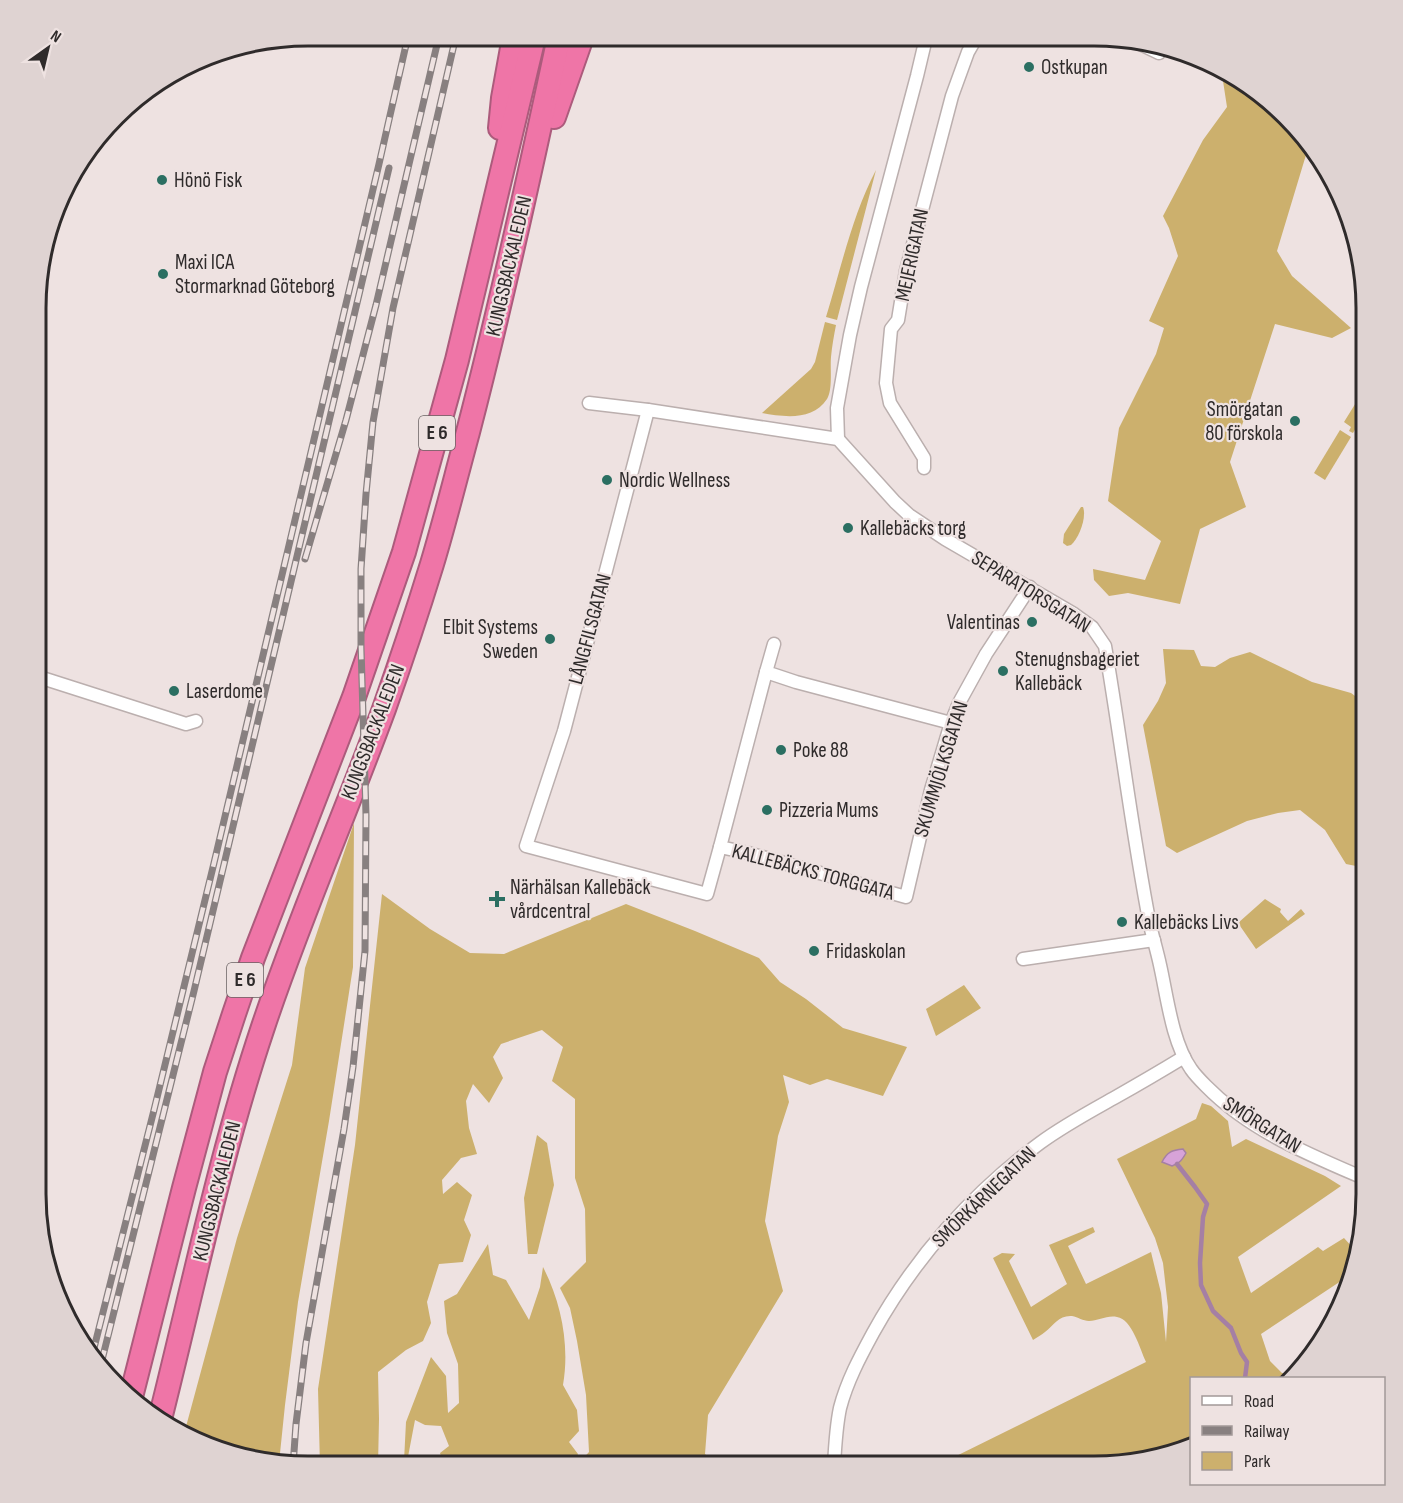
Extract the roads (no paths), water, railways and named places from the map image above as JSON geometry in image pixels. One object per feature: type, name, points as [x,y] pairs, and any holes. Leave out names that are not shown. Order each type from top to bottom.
[{"type":"highway","points":[[491,216],[503,98],[512,46]]},
{"type":"highway","name":"KUNGSBACKALEDEN","points":[[133,1389],[215,1072],[253,958],[354,698],[404,552],[479,273],[532,46]]},
{"type":"highway","name":"KUNGSBACKALEDEN","points":[[162,1411],[213,1201],[254,1054],[323,863],[384,709],[433,562],[485,368],[557,46]]},
{"type":"highway","points":[[525,197],[579,46]]},
{"type":"street","name":"MEJERIGATAN","points":[[838,439],[837,408],[850,335],[924,46]]},
{"type":"street","name":"MEJERIGATAN","points":[[924,468],[924,458],[890,403],[886,383],[888,353],[891,329],[898,320],[906,271],[946,119],[959,75],[971,46]]},
{"type":"street","points":[[589,403],[838,439]]},
{"type":"street","name":"LÅNGFILSGATAN","points":[[648,410],[564,731],[526,846],[706,894],[720,847]]},
{"type":"street","name":"SEPARATORSGATAN","points":[[838,439],[909,515],[1092,627],[1105,646],[1127,789],[1154,940]]},
{"type":"street","name":"SKUMMJÖLKSGATAN","points":[[906,897],[931,790],[958,703],[986,654],[1030,587]]},
{"type":"street","name":"KALLEBÄCKS TORGGATA","points":[[774,644],[720,847],[906,897]]},
{"type":"street","points":[[766,672],[951,723]]},
{"type":"street","points":[[46,679],[186,724],[196,721]]},
{"type":"street","points":[[1023,959],[1154,940]]},
{"type":"street","name":"SMÖRGATAN","points":[[1154,940],[1173,1028],[1191,1069],[1218,1098],[1243,1118],[1320,1160],[1357,1175]]},
{"type":"street","name":"SMÖRKÄRNEGATAN","points":[[834,1456],[840,1408],[857,1362],[907,1278],[932,1245],[959,1215],[1011,1165],[1041,1142],[1185,1057]]},
{"type":"waterway","points":[[1177,1164],[1207,1204],[1203,1217],[1201,1285],[1213,1311],[1231,1328],[1247,1362],[1245,1377]]},
{"type":"railway","points":[[95,1345],[214,863],[406,46]]},
{"type":"railway","points":[[305,559],[346,420],[376,305],[437,46]]},
{"type":"railway","points":[[294,1456],[306,1343],[353,1067],[365,951],[366,815],[361,569],[373,422],[393,308],[454,46]]},
{"type":"railway","points":[[103,1356],[194,991],[389,168]]},
{"type":"place","name":"Ostkupan","points":[[1029,67]]},
{"type":"place","name":"Hönö Fisk","points":[[162,180]]},
{"type":"place","name":"Maxi ICA Stormarknad Göteborg","points":[[163,274]]},
{"type":"place","name":"Smörgatan 80 förskola","points":[[1295,421]]},
{"type":"place","name":"Nordic Wellness","points":[[607,480]]},
{"type":"place","name":"Kallebäcks torg","points":[[848,528]]},
{"type":"place","name":"Valentinas","points":[[1032,622]]},
{"type":"place","name":"Elbit Systems Sweden","points":[[550,639]]},
{"type":"place","name":"Stenugnsbageriet Kallebäck","points":[[1003,671]]},
{"type":"place","name":"Laserdome","points":[[174,691]]},
{"type":"place","name":"Poke 88","points":[[781,750]]},
{"type":"place","name":"Pizzeria Mums","points":[[767,810]]},
{"type":"place","name":"Närhälsan Kallebäck vårdcentral","points":[[497,899]]},
{"type":"place","name":"Kallebäcks Livs","points":[[1122,922]]},
{"type":"place","name":"Fridaskolan","points":[[814,951]]}]
